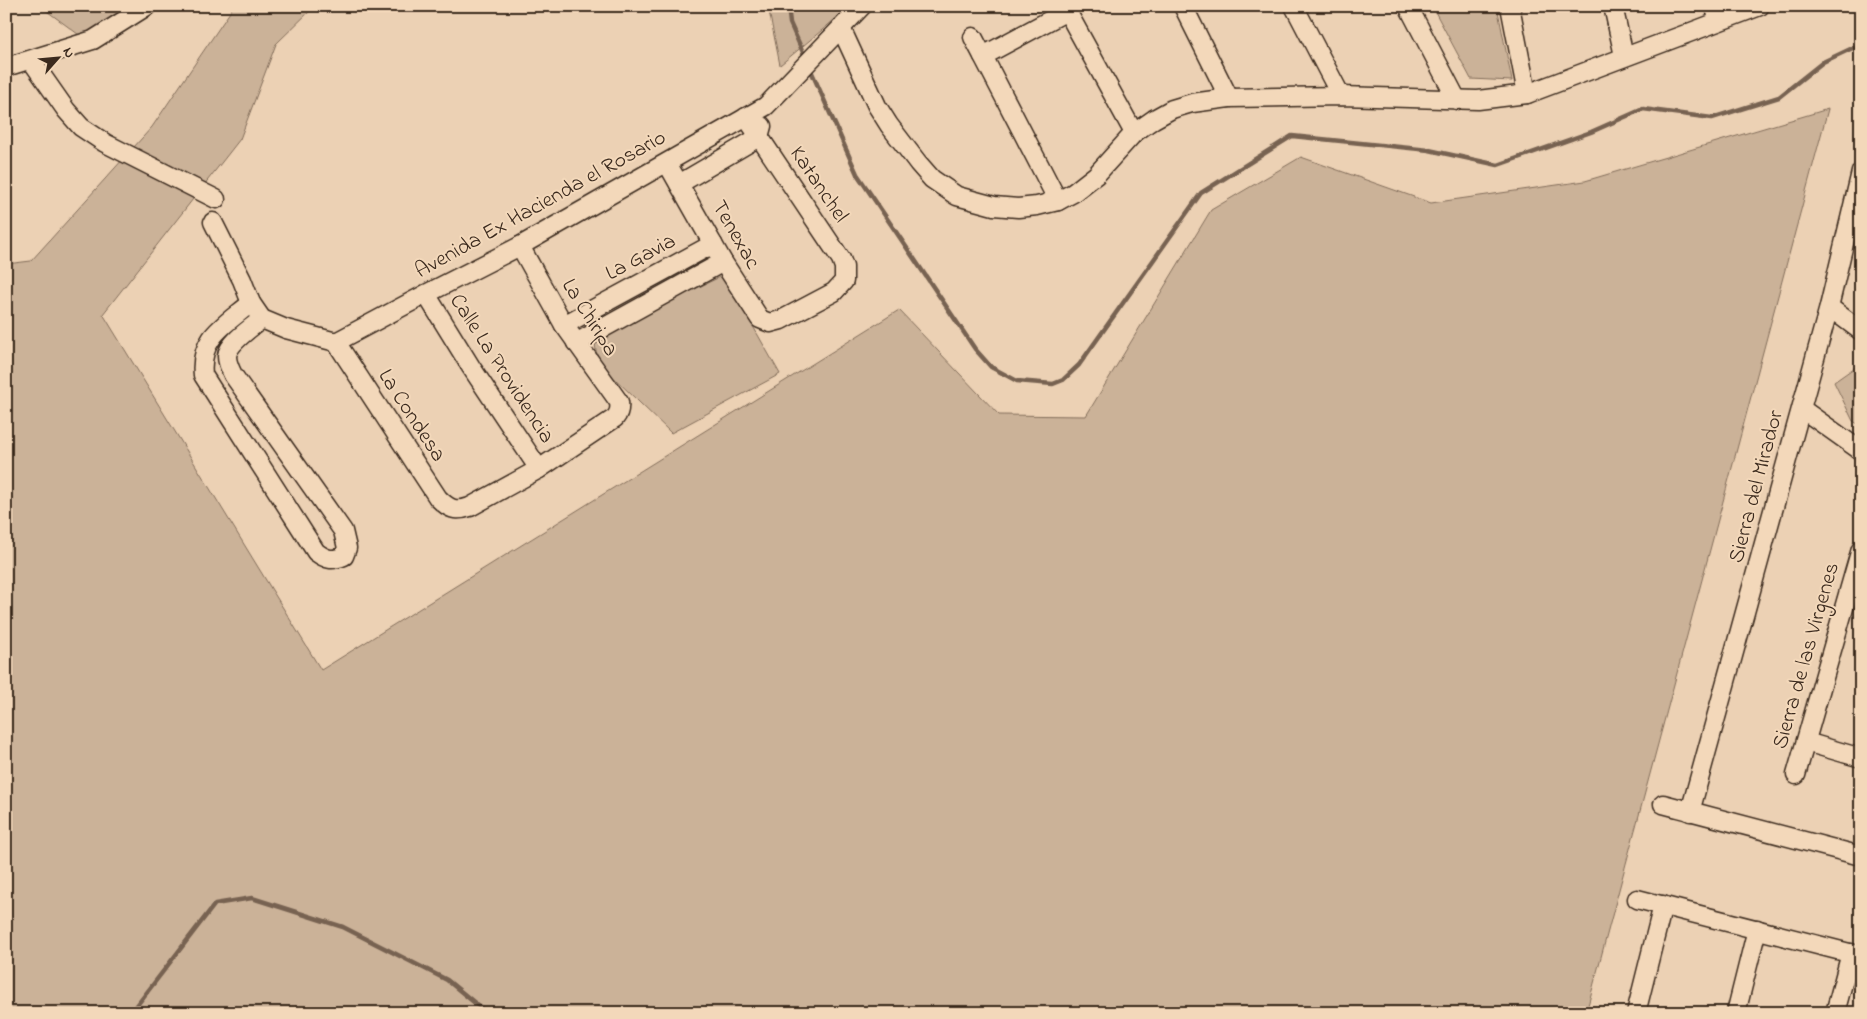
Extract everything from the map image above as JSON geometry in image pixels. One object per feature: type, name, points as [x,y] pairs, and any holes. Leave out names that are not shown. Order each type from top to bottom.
[{"type":"street","points":[[6,67],[94,40],[147,6]]},
{"type":"street","name":"Avenida Ex Hacienda el Rosario","points":[[336,342],[520,246],[766,106],[862,6]]},
{"type":"street","points":[[1184,6],[1228,98]]},
{"type":"street","points":[[1294,6],[1341,96]]},
{"type":"street","points":[[1408,6],[1457,100]]},
{"type":"street","points":[[1510,6],[1527,94]]},
{"type":"street","points":[[1613,6],[1624,56]]},
{"type":"street","points":[[841,28],[869,90],[885,119],[918,164],[932,179],[957,196],[994,206],[1018,208],[1058,201],[1074,193],[1134,133],[1172,109],[1192,103],[1228,98],[1341,96],[1457,100],[1496,99],[1527,94],[1624,56],[1717,14],[1760,6]]},
{"type":"street","points":[[983,56],[1066,8],[1134,133]]},
{"type":"street","points":[[973,37],[1058,201]]},
{"type":"street","points":[[31,60],[66,110],[82,127],[105,143],[216,199]]},
{"type":"street","name":"Avenida Ex Hacienda el Rosario","points":[[759,137],[766,106]]},
{"type":"street","name":"Katanchel","points":[[746,117],[844,266],[844,281],[834,292],[781,320],[770,323]]},
{"type":"street","points":[[679,184],[759,137]]},
{"type":"street","name":"Tenexac","points":[[667,163],[723,262],[756,314],[765,322],[770,323]]},
{"type":"street","name":"Sierra del Mirador","points":[[1690,812],[1802,409],[1829,307],[1861,172]]},
{"type":"street","points":[[213,222],[242,280],[251,303],[262,319],[286,329],[336,342]]},
{"type":"street","name":"La Gavia","points":[[564,325],[713,244]]},
{"type":"street","name":"La Chiripa","points":[[520,246],[576,344],[619,402],[618,413],[614,418],[539,469]]},
{"type":"street","name":"La Gavia","points":[[576,344],[723,262]]},
{"type":"street","name":"Calle La Providencia","points":[[426,294],[471,367],[539,469]]},
{"type":"street","points":[[251,303],[213,336],[204,350],[203,375],[316,552],[327,560],[336,560],[344,556],[347,548],[342,532],[233,375],[227,362],[227,354],[232,345],[262,319]]},
{"type":"street","points":[[1829,307],[1861,330]]},
{"type":"street","points":[[213,336],[232,345]]},
{"type":"street","name":"La Condesa","points":[[336,342],[430,486],[446,506],[452,510],[470,507],[539,469]]},
{"type":"street","points":[[1802,409],[1861,451]]},
{"type":"street","name":"Sierra de las Virgenes","points":[[1796,775],[1857,577],[1861,549]]},
{"type":"street","points":[[1806,742],[1861,758]]},
{"type":"street","points":[[1663,804],[1861,856]]},
{"type":"street","points":[[1637,899],[1856,954],[1835,1013]]},
{"type":"street","points":[[1636,1013],[1663,905]]},
{"type":"street","points":[[1736,1013],[1757,929]]},
{"type":"shaded area","points":[[40,6],[130,6],[86,40]]},
{"type":"shaded area","points":[[228,6],[315,6],[276,44],[240,139],[103,314],[321,670],[899,310],[999,415],[1086,416],[1211,210],[1301,157],[1431,203],[1585,181],[1828,109],[1586,1013],[6,1013],[6,264],[31,261],[152,127],[232,9]]},
{"type":"shaded area","points":[[768,6],[851,6],[780,65]]},
{"type":"shaded area","points":[[1432,6],[1497,6],[1512,81],[1471,79]]},
{"type":"shaded area","points":[[724,275],[780,374],[671,433],[605,369],[597,355],[595,340],[601,334]]},
{"type":"shaded area","points":[[1861,363],[1861,426],[1853,421],[1834,382]]},
{"type":"waterway","points":[[788,6],[790,23],[806,59]]},
{"type":"waterway","points":[[809,66],[857,174],[975,349],[991,367],[1017,381],[1053,384],[1063,380],[1079,365],[1201,193],[1292,136],[1429,150],[1498,165],[1591,132],[1643,109],[1712,118],[1779,97],[1823,62],[1861,44]]},
{"type":"waterway","points":[[131,1013],[215,904],[252,898],[343,927],[447,980],[487,1013]]}]
